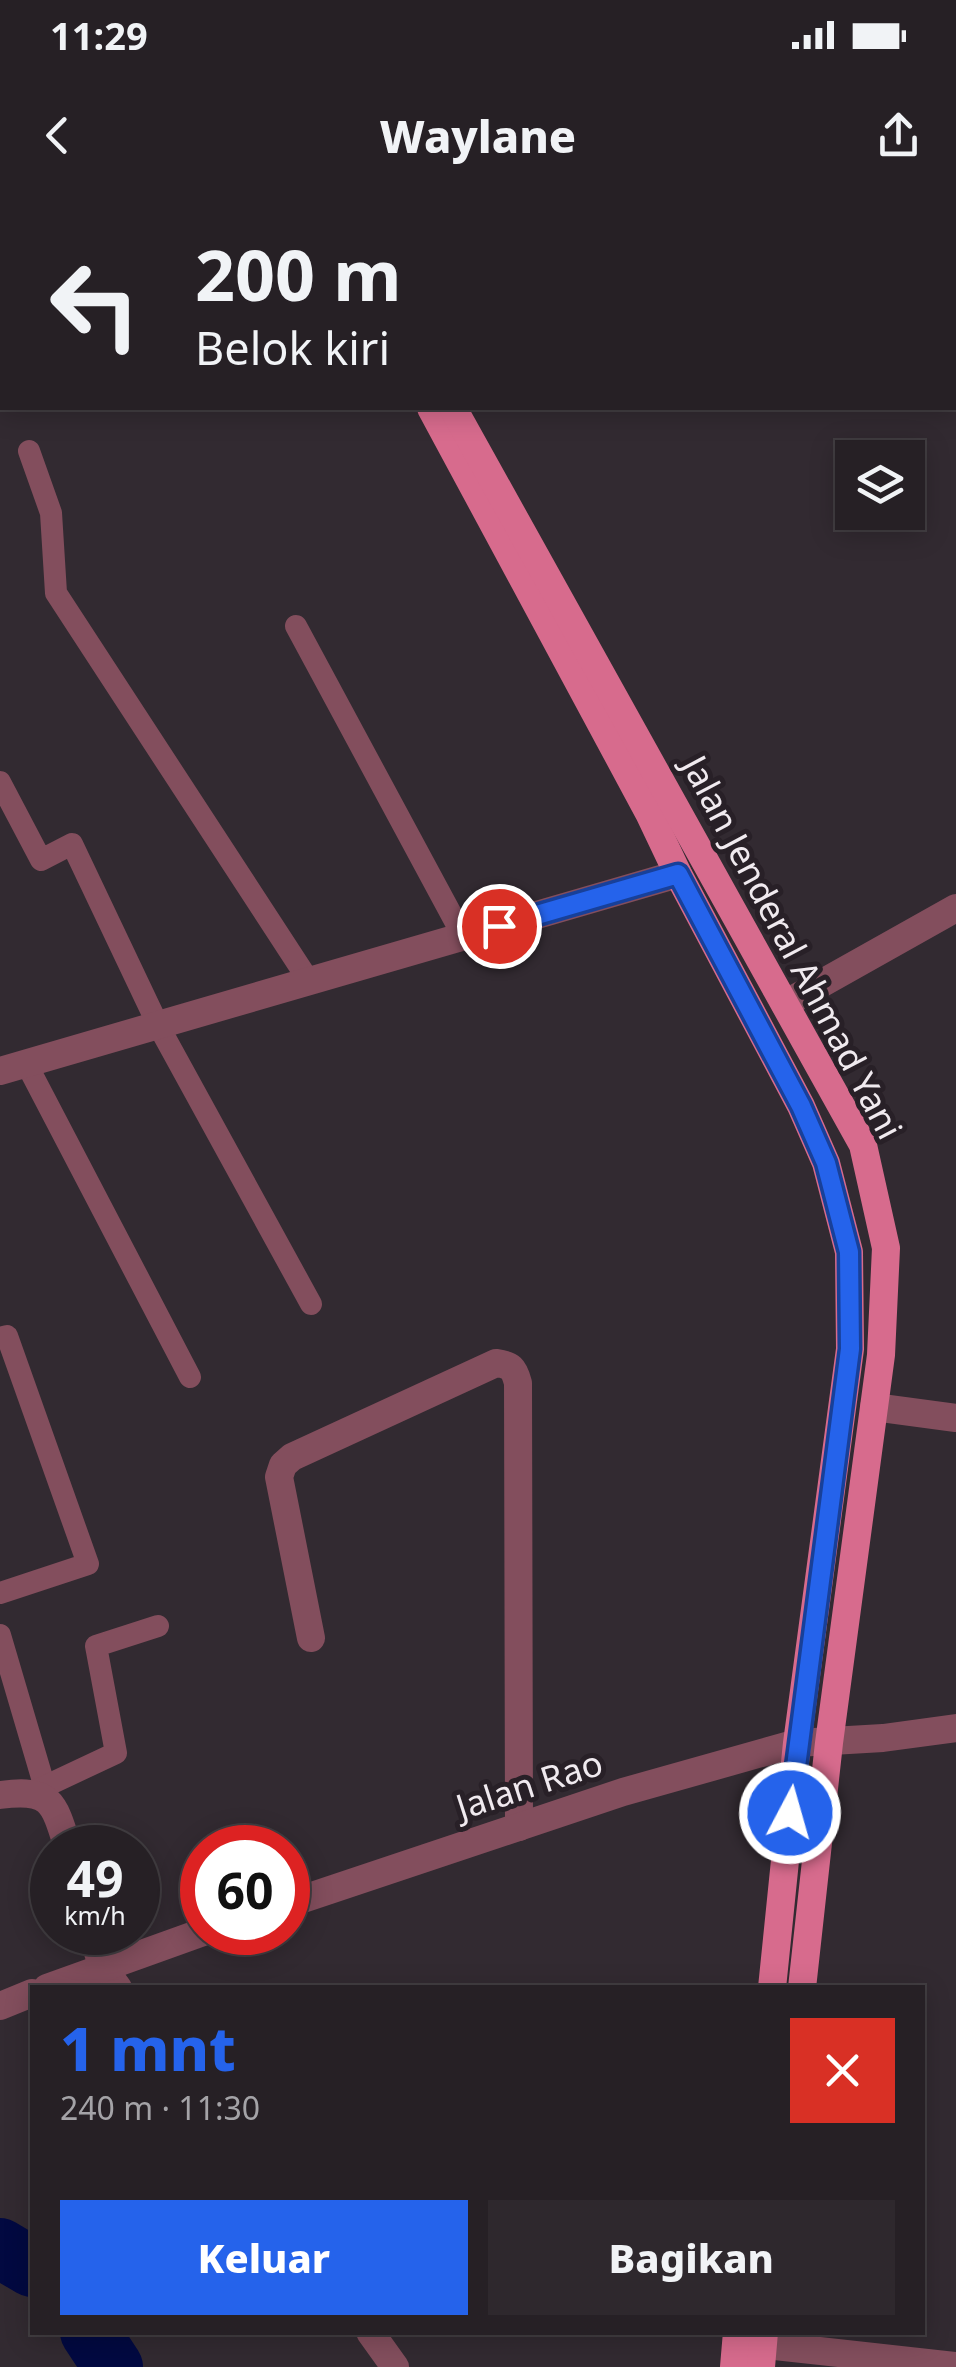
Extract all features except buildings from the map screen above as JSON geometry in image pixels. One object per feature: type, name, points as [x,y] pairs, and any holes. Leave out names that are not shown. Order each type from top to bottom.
[{"type":"main road","name":"Jalan Jenderal Ahmad Yani","points":[[432,410],[661,805],[784,1004],[863,1145],[886,1248],[881,1354],[829,1743],[802,1985]]},
{"type":"main road","name":"Jalan Jenderal Ahmad Yani","points":[[454,410],[661,805],[678,874],[801,1106],[826,1163],[849,1252],[850,1349],[797,1743],[772,1985]]},
{"type":"street","points":[[28,451],[51,513],[56,593],[309,981]]},
{"type":"street","points":[[296,626],[463,936]]},
{"type":"street","points":[[0,782],[41,860],[72,844],[158,1025],[311,1304]]},
{"type":"street","points":[[190,1376],[13,1067],[678,874]]},
{"type":"street","points":[[784,1004],[956,908]]},
{"type":"street","points":[[0,1338],[6,1336],[88,1564],[0,1593]]},
{"type":"street","points":[[311,1638],[280,1477],[283,1465],[292,1457],[496,1364],[508,1364],[515,1370],[518,1383],[519,1828]]},
{"type":"street","points":[[874,1408],[956,1418]]},
{"type":"street","points":[[0,1816],[116,1753],[96,1646],[158,1626]]},
{"type":"street","points":[[0,1635],[42,1792],[61,1825]]},
{"type":"street","name":"Jalan Rao","points":[[310,1897],[624,1792],[797,1743],[829,1743],[956,1728]]},
{"type":"street","points":[[0,1795],[42,1792]]},
{"type":"street","points":[[64,1985],[110,1977],[180,1943]]},
{"type":"street","points":[[0,2006],[30,1994]]},
{"type":"street","points":[[372,2335],[396,2367]]},
{"type":"street","points":[[749,2348],[956,2366]]},
{"type":"waterway","points":[[0,2248],[30,2266]]},
{"type":"waterway","points":[[92,2335],[113,2367]]},
{"type":"route","points":[[499,926],[678,874],[801,1106],[826,1163],[849,1252],[850,1349],[790,1813]]}]
